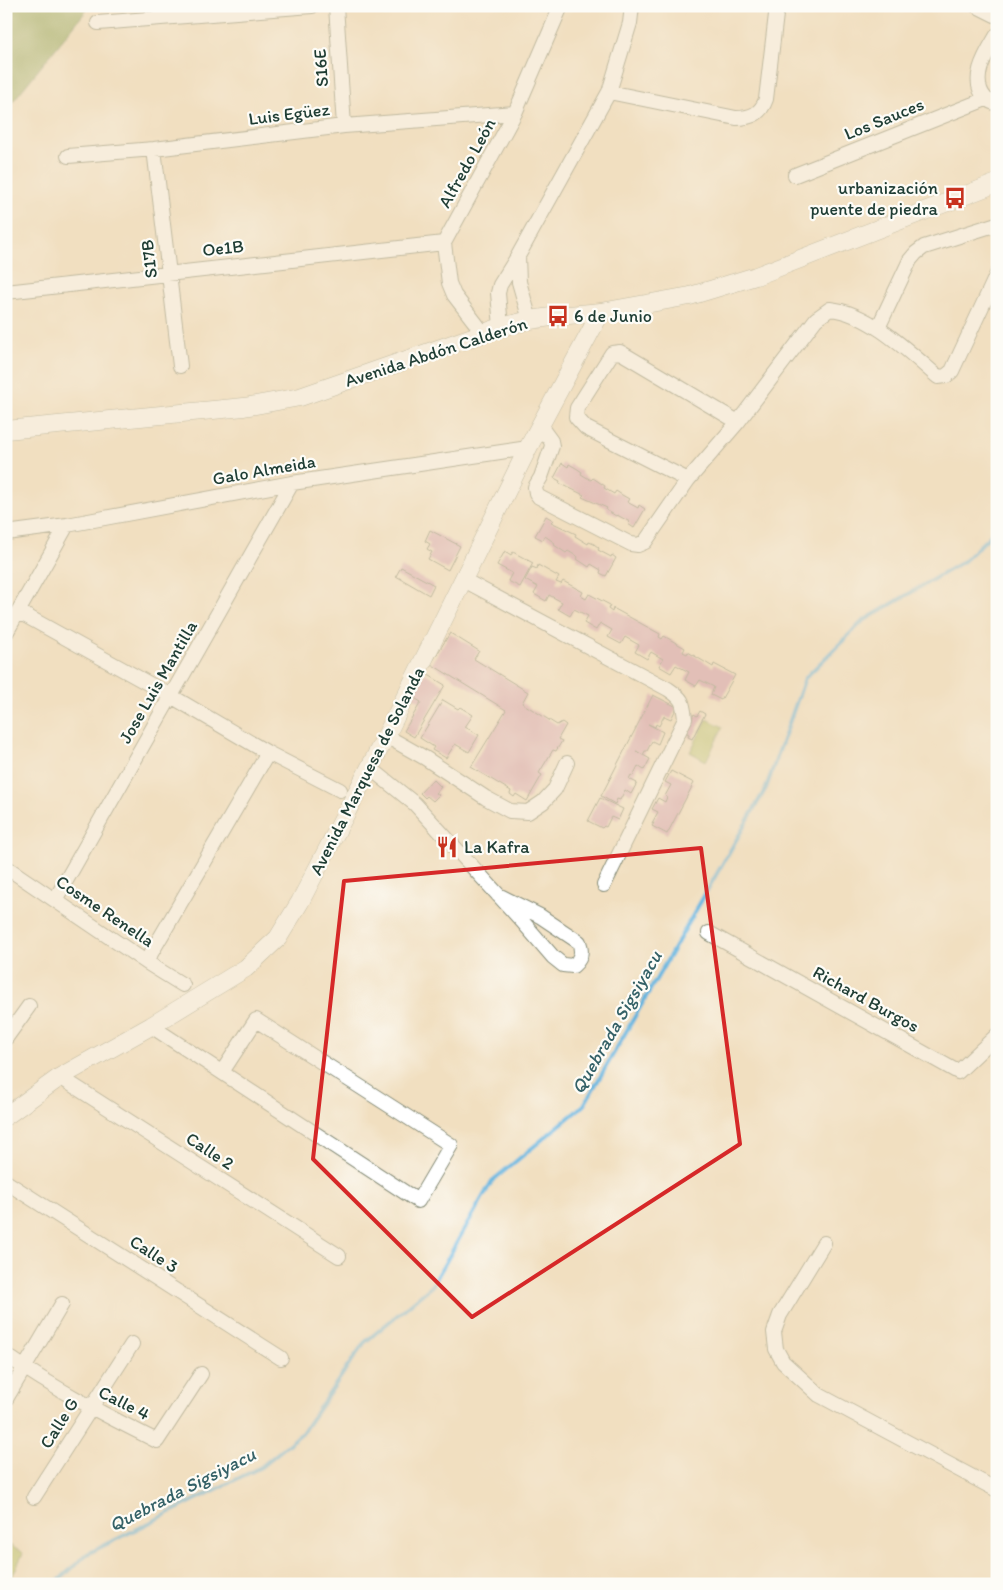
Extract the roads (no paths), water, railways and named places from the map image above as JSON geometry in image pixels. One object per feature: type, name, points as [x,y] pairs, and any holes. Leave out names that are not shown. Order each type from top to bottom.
[{"type":"street","points":[[98,23],[312,6]]},
{"type":"street","name":"S16E","points":[[336,6],[344,126]]},
{"type":"street","name":"Alfredo León","points":[[444,243],[515,114],[561,6]]},
{"type":"street","points":[[501,327],[498,292],[500,285],[609,92],[630,23],[632,6]]},
{"type":"street","points":[[609,92],[736,118],[747,118],[756,114],[763,107],[766,99],[777,6]]},
{"type":"street","points":[[977,6],[997,16]]},
{"type":"street","points":[[991,102],[981,90],[978,78],[986,56],[997,35]]},
{"type":"street","name":"Los Sauces","points":[[795,175],[991,102]]},
{"type":"street","name":"Luis Egüez","points":[[68,156],[154,149],[344,126],[515,114]]},
{"type":"street","name":"S17B","points":[[154,149],[180,366]]},
{"type":"street","name":"Avenida Abdón Calderón","points":[[6,430],[244,407],[300,397],[501,327],[530,320],[601,312],[690,296],[756,276],[997,183]]},
{"type":"street","points":[[878,328],[910,260],[916,253],[924,247],[997,224]]},
{"type":"street","points":[[444,243],[447,271],[454,295],[484,334]]},
{"type":"street","name":"Oe1B","points":[[6,292],[444,243]]},
{"type":"street","points":[[518,256],[518,282],[530,320]]},
{"type":"street","points":[[540,426],[551,441],[552,446],[536,487],[536,493],[631,544],[638,545],[645,542],[688,480],[738,422],[816,319],[830,309],[842,310],[878,328],[938,377],[946,376],[952,371],[997,274]]},
{"type":"street","name":"Avenida Marquesa de Solanda","points":[[6,1116],[60,1077],[151,1026],[246,968],[278,938],[300,902],[386,736],[528,448],[601,312]]},
{"type":"street","points":[[688,480],[586,428],[576,417],[577,408],[612,353],[620,352],[738,422]]},
{"type":"street","name":"Galo Almeida","points":[[6,533],[67,525],[292,483],[528,448]]},
{"type":"street","name":"Jose Luis Mantilla","points":[[56,900],[292,483]]},
{"type":"street","points":[[6,633],[67,525]]},
{"type":"street","points":[[462,579],[668,689],[680,698],[684,704],[686,718],[604,885]]},
{"type":"street","points":[[19,612],[171,696],[268,753],[340,790]]},
{"type":"street","points":[[386,736],[510,811],[528,812],[543,802],[555,789],[567,763]]},
{"type":"street","points":[[146,962],[268,753]]},
{"type":"street","points":[[369,767],[415,804],[562,966],[573,966],[576,963],[582,948],[579,942],[547,921],[498,895]]},
{"type":"street","name":"Cosme Renella","points":[[6,867],[183,985]]},
{"type":"street","name":"Richard Burgos","points":[[709,933],[958,1072],[997,1035]]},
{"type":"street","points":[[6,1038],[30,1006]]},
{"type":"street","points":[[151,1026],[418,1201],[451,1145],[256,1020],[222,1072]]},
{"type":"street","name":"Calle 2","points":[[60,1077],[340,1256]]},
{"type":"street","name":"Calle 3","points":[[6,1182],[281,1358]]},
{"type":"street","points":[[824,1243],[780,1315],[774,1332],[776,1349],[783,1362],[819,1395],[997,1490]]},
{"type":"street","points":[[6,1400],[26,1369],[62,1304]]},
{"type":"street","name":"Calle G","points":[[34,1497],[132,1344]]},
{"type":"street","name":"Calle 4","points":[[6,1355],[91,1408],[157,1441],[201,1374]]},
{"type":"waterway","name":"Quebrada Sigsiyacu","points":[[55,1584],[87,1554],[261,1467],[302,1433],[364,1343],[432,1286],[492,1181],[584,1105],[766,788],[805,678],[863,621],[964,561],[997,529]]},
{"type":"place","name":"urbanización puente de piedra","points":[[955,198]]},
{"type":"place","name":"6 de Junio","points":[[558,316]]},
{"type":"place","name":"La Kafra","points":[[447,847]]}]
